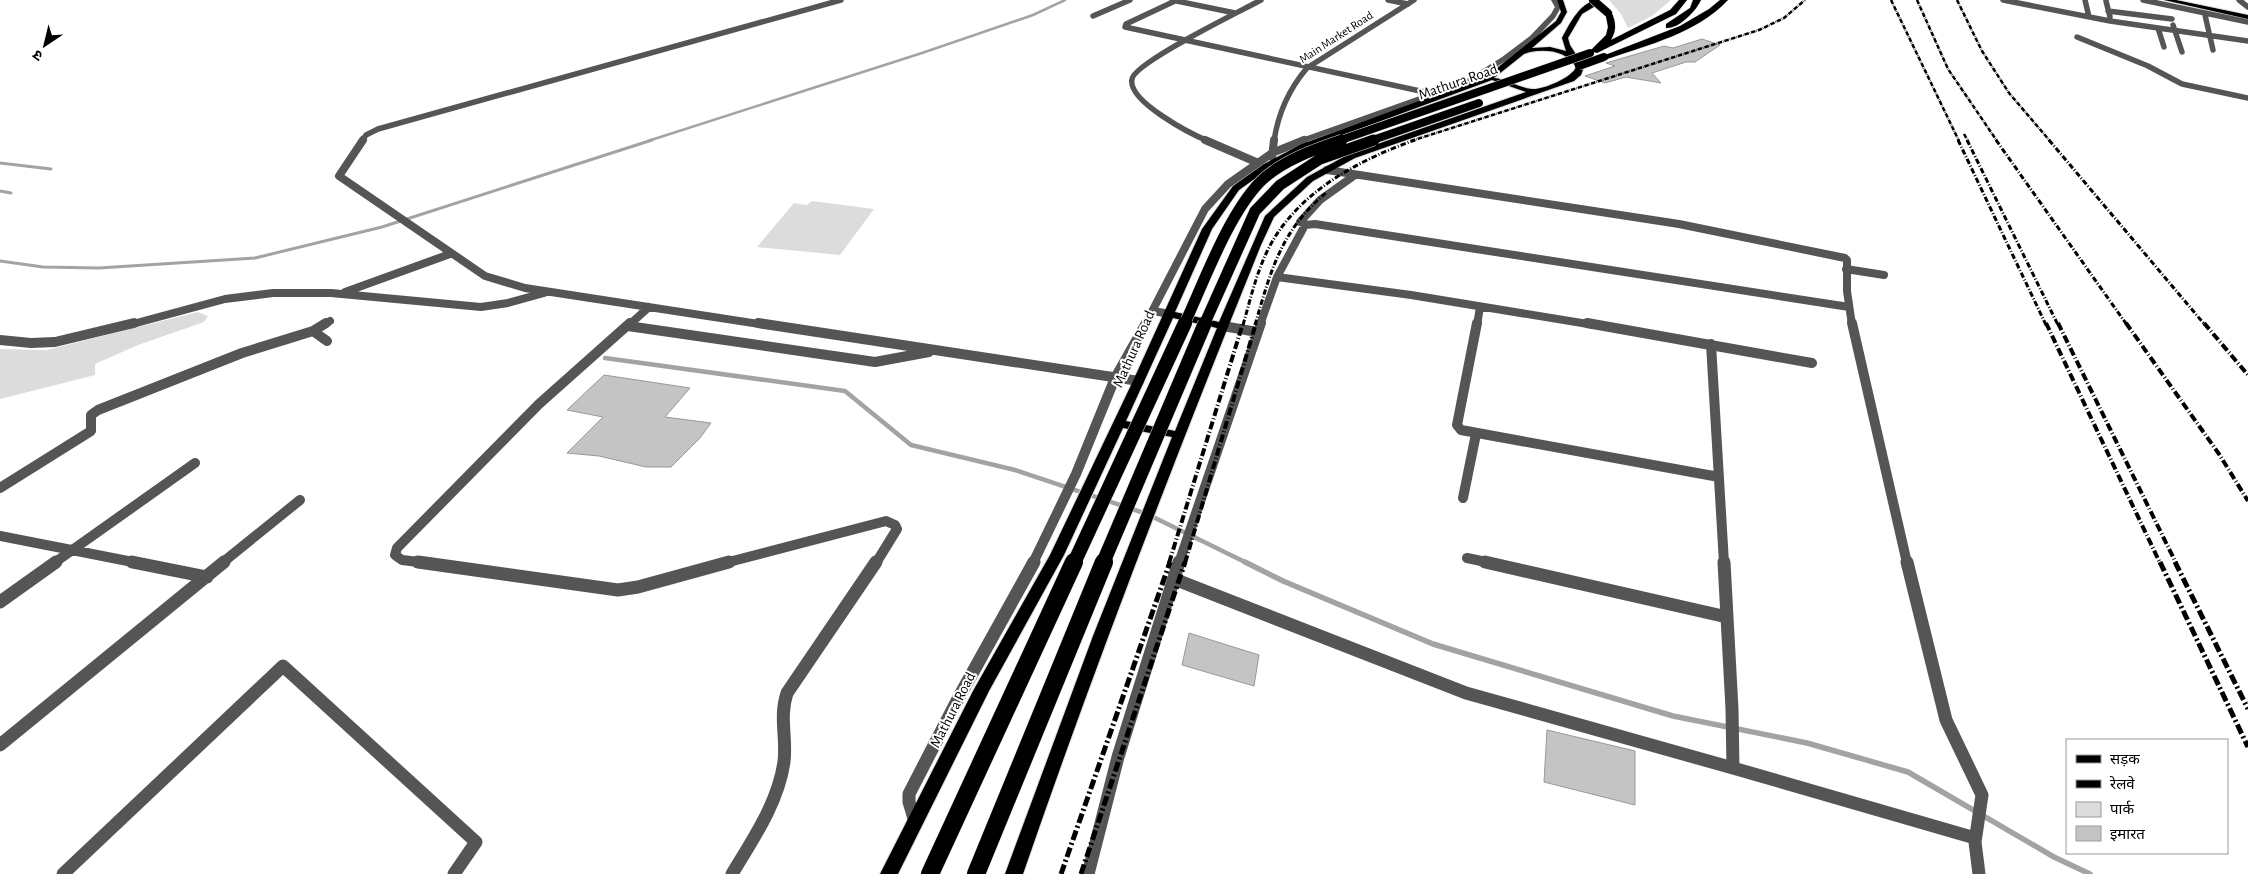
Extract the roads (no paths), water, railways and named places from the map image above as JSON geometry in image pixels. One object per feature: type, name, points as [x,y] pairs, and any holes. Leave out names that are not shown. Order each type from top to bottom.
[{"type":"highway","name":"Mathura Road","points":[[930,874],[1189,312],[1243,202],[1261,181],[1302,154],[1594,51],[1610,37],[1613,26],[1608,13],[1595,0]]},
{"type":"highway","points":[[1594,51],[1673,12],[1683,0]]},
{"type":"highway","points":[[1616,53],[1678,20],[1693,9],[1696,0]]},
{"type":"highway","name":"Mathura Road","points":[[976,874],[1046,700],[1211,308],[1255,211],[1280,186],[1320,160],[1685,27],[1709,13],[1724,0]]},
{"type":"main road","name":"Mathura Road","points":[[889,874],[981,691],[1057,555],[1139,382],[1207,229],[1236,188],[1272,158],[1490,78],[1559,22],[1564,12],[1560,0]]},
{"type":"main road","name":"Mathura Road","points":[[1578,60],[1566,46],[1565,38],[1579,13],[1595,4],[1595,0]]},
{"type":"main road","points":[[2167,0],[2248,17]]},
{"type":"main road","points":[[2191,0],[2248,12]]},
{"type":"main road","points":[[1014,874],[1046,780],[1147,514],[1270,216],[1310,179],[1352,156],[1534,92],[1575,76],[1580,70],[1578,60],[1568,54],[1533,49],[1520,53]]},
{"type":"main road","points":[[1490,78],[1534,92]]},
{"type":"main road","points":[[1170,314],[1223,326]]},
{"type":"main road","points":[[1119,423],[1178,435]]},
{"type":"street","points":[[841,0],[370,132],[366,135],[339,176],[397,219],[485,276],[525,288],[1139,382]]},
{"type":"street","points":[[1093,16],[1130,0]]},
{"type":"street","points":[[1235,14],[1174,0],[1124,26],[1307,68],[1434,94]]},
{"type":"street","points":[[1197,5],[1208,0]]},
{"type":"street","points":[[1256,162],[1174,125],[1132,89],[1131,83],[1134,72],[1185,40],[1261,0]]},
{"type":"street","points":[[1388,0],[1411,2]]},
{"type":"street","points":[[915,822],[909,802],[909,794],[958,697],[1023,584],[1076,474],[1115,378],[1153,311],[1205,209],[1220,191],[1256,162],[1272,158],[1328,130],[1434,94],[1481,75],[1521,46],[1554,15],[1558,7],[1554,0]]},
{"type":"street","points":[[2003,0],[2110,21],[2248,41]]},
{"type":"street","points":[[2085,0],[2088,17]]},
{"type":"street","points":[[2143,0],[2248,22]]},
{"type":"street","points":[[2239,0],[2248,1]]},
{"type":"street","points":[[2239,0],[2248,8]]},
{"type":"street","points":[[2106,1],[2110,21]]},
{"type":"street","name":"Main Market Road","points":[[1272,158],[1278,123],[1294,83],[1307,68],[1411,2]]},
{"type":"street","points":[[2169,8],[2182,52]]},
{"type":"street","points":[[2108,11],[2140,12],[2172,19]]},
{"type":"street","points":[[2140,12],[2141,26]]},
{"type":"street","points":[[2205,15],[2213,50]]},
{"type":"street","points":[[2158,28],[2164,47]]},
{"type":"street","points":[[2244,34],[2248,41]]},
{"type":"street","points":[[2078,37],[2148,66],[2182,84],[2248,98]]},
{"type":"street","points":[[1327,170],[1679,224],[1834,254],[1847,260],[1846,269],[1850,306],[1867,391],[1941,703],[1946,720],[1978,784],[1981,813],[1975,838],[1975,856],[1979,874]]},
{"type":"street","points":[[1355,174],[1320,200],[1300,222],[1850,306]]},
{"type":"street","points":[[1088,874],[1118,757],[1189,532],[1277,277],[1305,224]]},
{"type":"street","points":[[340,294],[450,254]]},
{"type":"street","points":[[1846,269],[1884,275]]},
{"type":"street","points":[[1277,277],[1480,307],[1812,362]]},
{"type":"street","points":[[0,340],[31,343],[55,342],[86,336],[225,299],[250,296],[299,292],[481,307],[508,303],[548,292]]},
{"type":"street","points":[[649,307],[539,404],[403,541],[397,548],[395,555],[402,560],[618,590],[638,587],[870,524],[886,521],[895,524],[897,529],[893,538],[787,693],[783,703],[781,720],[784,759],[778,793],[732,874]]},
{"type":"street","points":[[1480,307],[1457,425],[1460,430],[1719,478]]},
{"type":"street","points":[[1153,311],[1170,314]]},
{"type":"street","points":[[0,488],[91,431],[91,415],[98,410],[242,353],[313,331],[330,321]]},
{"type":"street","points":[[628,326],[875,362],[935,350]]},
{"type":"street","points":[[1223,326],[1257,332]]},
{"type":"street","points":[[313,331],[326,341]]},
{"type":"street","points":[[1711,344],[1732,709],[1733,768]]},
{"type":"street","points":[[1463,498],[1476,434]]},
{"type":"street","points":[[0,602],[195,463]]},
{"type":"street","points":[[0,745],[300,500]]},
{"type":"street","points":[[0,536],[207,577]]},
{"type":"street","points":[[1467,558],[1727,617]]},
{"type":"street","points":[[1174,579],[1466,693],[1975,838]]},
{"type":"street","points":[[63,874],[282,666],[476,842],[454,874]]},
{"type":"waterway","points":[[648,141],[922,53],[1033,15],[1065,0]]},
{"type":"waterway","points":[[0,261],[43,267],[99,268],[255,258],[382,227],[652,140]]},
{"type":"waterway","points":[[0,163],[51,169]]},
{"type":"waterway","points":[[0,191],[11,193]]},
{"type":"waterway","points":[[605,358],[845,391],[911,445],[1015,470],[1147,514],[1247,563]]},
{"type":"waterway","points":[[1247,563],[1283,581],[1433,644],[1673,716],[1807,743],[1908,772],[2054,857],[2090,874]]},
{"type":"railway","points":[[1411,141],[1759,30],[1784,18],[1805,0]]},
{"type":"railway","points":[[1891,0],[1959,141]]},
{"type":"railway","points":[[1917,0],[1948,69],[1997,141]]},
{"type":"railway","points":[[1957,0],[1982,51],[2009,93],[2050,141]]},
{"type":"railway","points":[[1964,134],[1968,141]]},
{"type":"railway","points":[[1243,325],[1262,263],[1273,240],[1288,219],[1305,201],[1346,171],[1368,159],[1415,140]]},
{"type":"railway","points":[[1958,140],[2046,325]]},
{"type":"railway","points":[[1967,140],[2058,325]]},
{"type":"railway","points":[[1996,140],[2127,325]]},
{"type":"railway","points":[[2049,140],[2205,325]]},
{"type":"railway","points":[[1255,325],[1273,269],[1288,236],[1311,206],[1327,192]]},
{"type":"railway","points":[[1169,563],[1243,323]]},
{"type":"railway","points":[[1185,563],[1256,323]]},
{"type":"railway","points":[[2046,323],[2160,563]]},
{"type":"railway","points":[[2058,323],[2176,563]]},
{"type":"railway","points":[[2126,323],[2219,454],[2248,501]]},
{"type":"railway","points":[[2204,323],[2248,375]]},
{"type":"railway","points":[[1061,874],[1170,562]]},
{"type":"railway","points":[[1081,874],[1185,562]]},
{"type":"railway","points":[[2160,562],[2248,747]]},
{"type":"railway","points":[[2175,562],[2248,709]]}]
